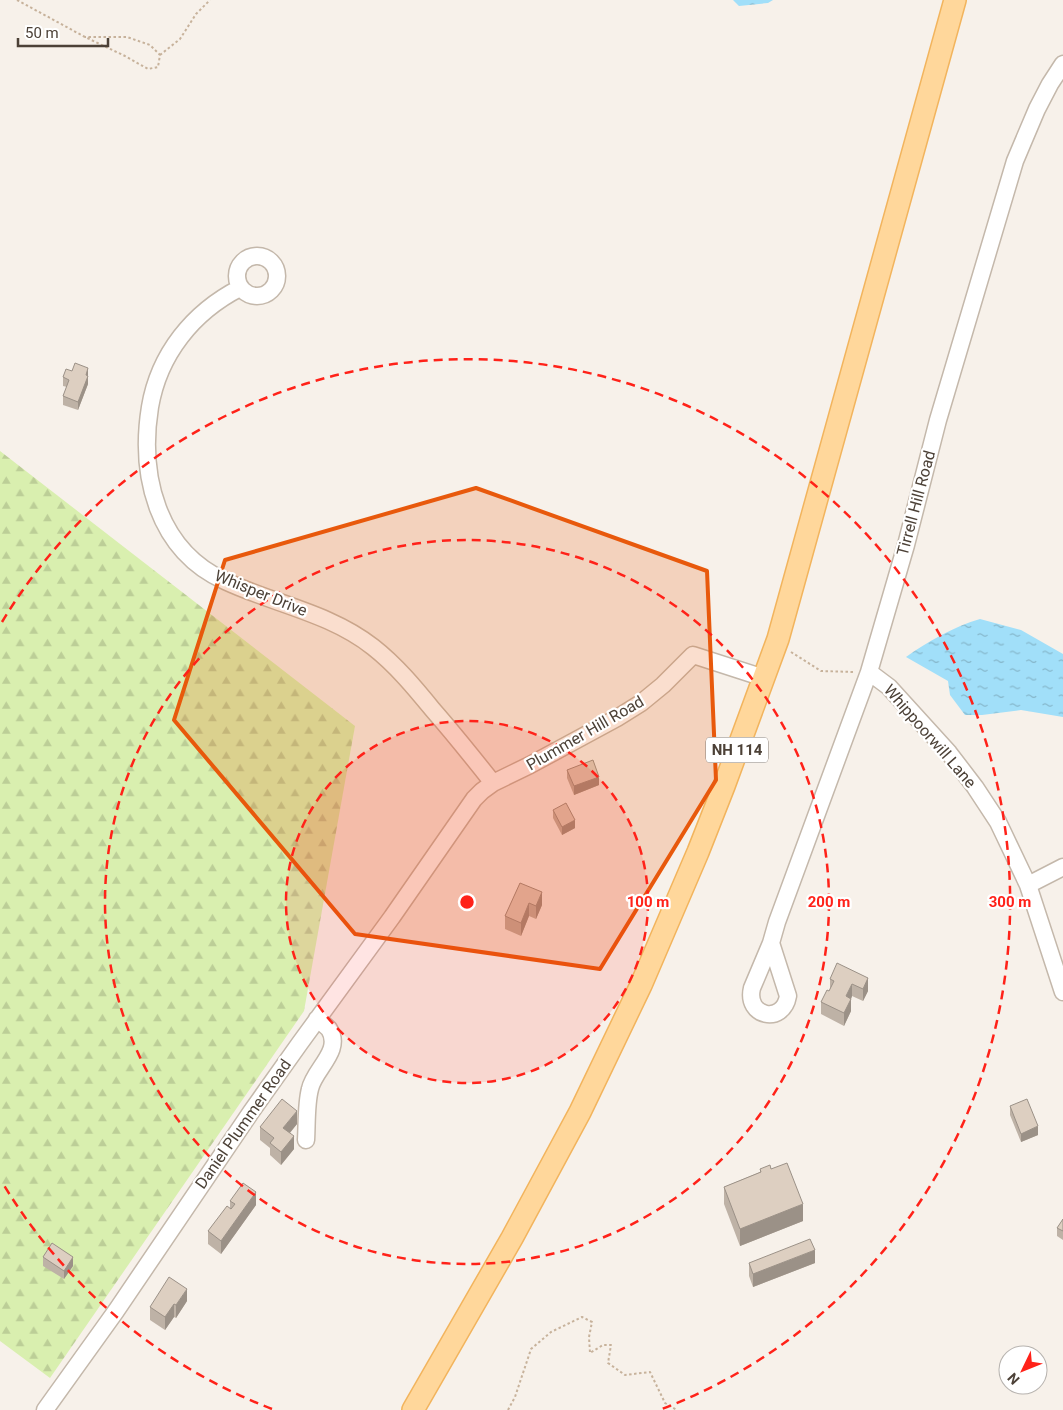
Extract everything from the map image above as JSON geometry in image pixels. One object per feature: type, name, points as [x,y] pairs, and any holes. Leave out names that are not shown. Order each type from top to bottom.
[{"type":"main road","name":"NH 114","points":[[413,1410],[512,1238],[580,1112],[641,985],[698,852],[778,640],[955,0]]},
{"type":"street","name":"Tirrell Hill Road","points":[[771,943],[780,913],[868,674],[906,545],[944,401],[1015,161],[1037,109],[1063,64]]},
{"type":"street","name":"Whisper Drive","points":[[240,288],[213,305],[181,335],[159,372],[149,412],[147,447],[150,483],[158,510],[181,547],[193,560],[211,574],[224,581],[324,619],[364,640],[375,648],[407,678],[493,783]]},
{"type":"street","name":"Plummer Hill Road","points":[[446,841],[474,799],[482,791],[493,783],[617,718],[641,703],[663,685],[693,655],[764,678]]},
{"type":"street","name":"Whippoorwill Lane","points":[[868,674],[889,687],[949,753],[975,787],[998,822],[1028,885],[1063,992]]},
{"type":"street","name":"Daniel Plummer Road","points":[[45,1410],[116,1311],[256,1104],[446,841]]},
{"type":"street","points":[[1028,885],[1063,867]]},
{"type":"street","points":[[306,1140],[310,1089],[316,1074],[328,1058],[334,1042],[329,1030],[317,1018]]},
{"type":"path","points":[[17,0],[84,38],[125,56],[148,69],[158,67],[160,55],[180,39],[196,14],[210,0]]},
{"type":"path","points":[[84,38],[127,38],[150,45],[160,55]]},
{"type":"path","points":[[778,640],[794,655],[821,671],[868,674]]},
{"type":"path","points":[[508,1410],[515,1397],[531,1349],[551,1332],[582,1317],[592,1322],[589,1337],[590,1353],[603,1345],[611,1345],[608,1363],[625,1375],[650,1372],[665,1403],[677,1410]]},
{"type":"highlighted area","points":[[476,488],[707,571],[716,780],[600,969],[355,934],[174,720],[225,560]]},
{"type":"green space","points":[[0,451],[355,726],[304,1011],[50,1378],[0,1341]]},
{"type":"water","points":[[733,0],[773,0],[768,3],[739,6]]},
{"type":"water","points":[[980,619],[1021,630],[1063,654],[1063,717],[1021,710],[982,715],[965,715],[950,695],[948,681],[906,657],[942,635]]},
{"type":"building","points":[[75,363],[88,368],[86,375],[88,376],[78,402],[63,396],[69,380],[63,377],[66,369],[72,371]]},
{"type":"building","points":[[593,760],[599,777],[574,786],[567,770]]},
{"type":"building","points":[[566,803],[575,820],[562,827],[553,810]]},
{"type":"building","points":[[520,883],[542,892],[536,906],[529,903],[521,923],[505,916]]},
{"type":"building","points":[[837,963],[868,978],[863,989],[852,984],[846,996],[851,999],[844,1013],[821,1002],[834,981],[830,979]]},
{"type":"building","points":[[282,1099],[297,1111],[283,1128],[294,1136],[281,1152],[270,1143],[274,1138],[260,1127]]},
{"type":"building","points":[[1027,1099],[1038,1126],[1021,1134],[1010,1106]]},
{"type":"building","points":[[787,1163],[803,1204],[740,1229],[724,1187],[761,1172],[760,1169],[770,1165],[771,1169]]},
{"type":"building","points":[[243,1183],[256,1192],[221,1241],[208,1231],[227,1206],[231,1209],[235,1204],[230,1201]]},
{"type":"building","points":[[1063,1219],[1063,1231],[1057,1228]]},
{"type":"building","points":[[810,1239],[815,1250],[753,1274],[749,1263]]},
{"type":"building","points":[[52,1243],[73,1257],[64,1271],[43,1257]]},
{"type":"building","points":[[169,1277],[187,1289],[165,1317],[150,1307]]}]
